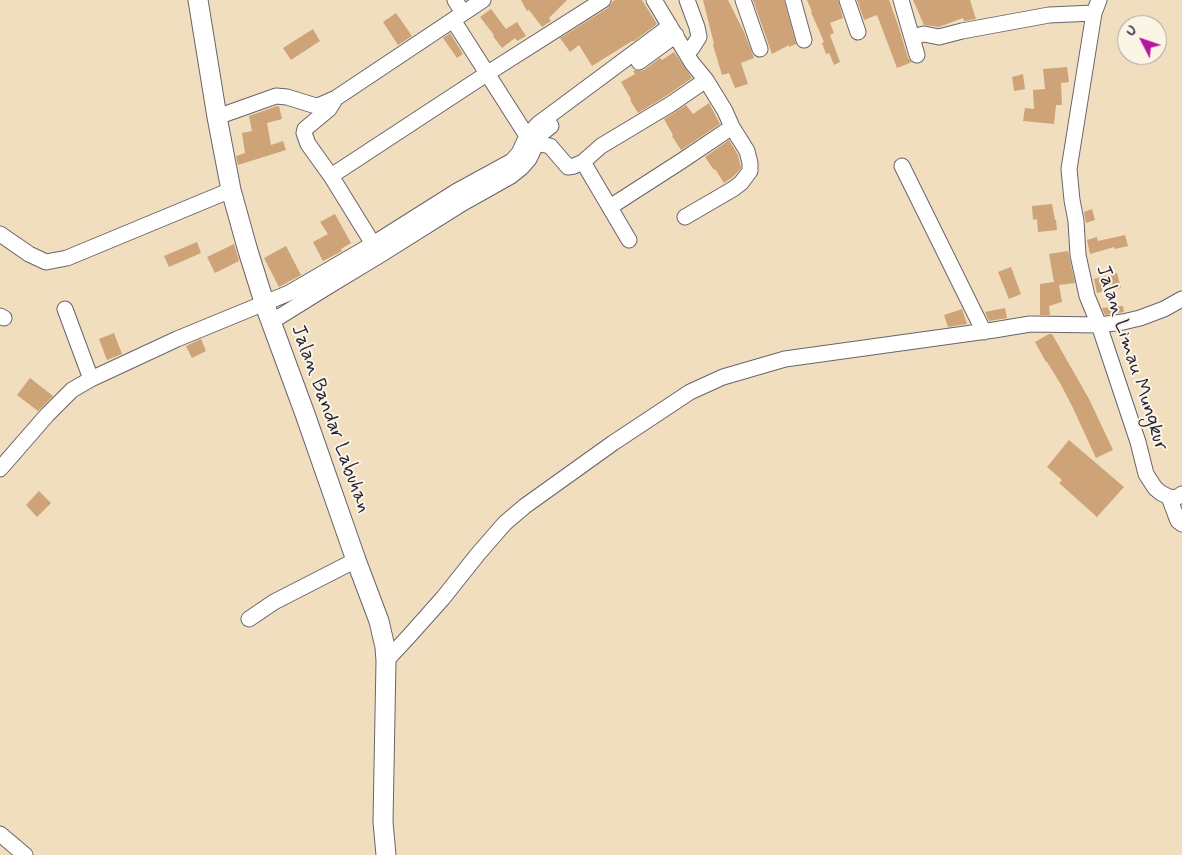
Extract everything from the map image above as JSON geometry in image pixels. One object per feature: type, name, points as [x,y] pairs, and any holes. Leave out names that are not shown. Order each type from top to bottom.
[{"type":"main road","name":"Jalan Bandar Labuhan","points":[[201,1],[217,117],[231,190],[264,304],[378,621],[385,647],[383,822],[386,855]]},
{"type":"street","points":[[217,117],[276,96],[287,97],[316,106],[336,98],[457,11],[483,0]]},
{"type":"street","points":[[331,176],[604,0]]},
{"type":"street","points":[[654,0],[692,63],[706,80],[725,111],[746,151],[750,163],[750,171],[741,183],[685,217]]},
{"type":"street","points":[[686,52],[692,48],[699,37],[687,0]]},
{"type":"street","points":[[743,0],[760,49]]},
{"type":"street","points":[[793,0],[804,40]]},
{"type":"street","points":[[847,0],[858,32]]},
{"type":"street","points":[[900,0],[917,55]]},
{"type":"street","points":[[912,38],[924,34],[939,37],[962,31],[1097,7]]},
{"type":"street","name":"Jalan Limau Mungkur","points":[[1097,7],[1069,169],[1070,188],[1076,221],[1078,255],[1087,296],[1099,325],[1138,442],[1146,474],[1155,488],[1161,493],[1175,496]]},
{"type":"street","points":[[457,11],[488,73],[536,133],[568,167],[582,162],[601,146],[671,104],[706,80]]},
{"type":"street","points":[[271,322],[321,283],[510,176],[521,168],[529,158],[536,133],[673,30]]},
{"type":"street","points":[[336,98],[329,109],[306,128],[304,132],[308,144],[331,176],[377,250]]},
{"type":"street","points":[[610,207],[732,127]]},
{"type":"street","points":[[582,162],[629,240]]},
{"type":"street","points":[[902,166],[984,332]]},
{"type":"street","points":[[0,234],[29,254],[46,262],[67,258],[231,190]]},
{"type":"street","points":[[0,469],[47,415],[72,390],[91,379],[177,339],[321,283]]},
{"type":"street","points":[[386,661],[443,598],[505,523],[525,506],[613,443],[690,392],[722,376],[785,359],[1030,324],[1099,325],[1123,322],[1164,309],[1182,299]]},
{"type":"street","points":[[66,309],[91,379]]},
{"type":"street","points":[[0,316],[4,318],[0,320]]},
{"type":"street","points":[[1175,496],[1178,521],[1182,524]]},
{"type":"street","points":[[249,619],[274,602],[356,560]]},
{"type":"street","points":[[0,834],[25,855]]},
{"type":"building","points":[[521,0],[567,0],[549,18],[551,21],[542,27],[529,10],[527,11]]},
{"type":"building","points":[[615,0],[642,0],[657,24],[634,41],[592,66],[579,45],[570,52],[560,38],[608,8]]},
{"type":"building","points":[[703,0],[728,0],[744,32],[754,58],[741,63],[748,84],[735,88],[729,73],[722,75]]},
{"type":"building","points":[[753,0],[784,0],[796,44],[789,47],[789,45],[772,54]]},
{"type":"building","points":[[807,0],[838,0],[843,18],[830,23],[834,33],[830,35],[840,62],[834,65],[829,53],[826,54],[822,43],[824,42]]},
{"type":"building","points":[[857,0],[889,0],[908,58],[912,62],[897,68],[877,15],[864,20]]},
{"type":"building","points":[[913,0],[970,0],[976,19],[964,21],[963,18],[939,27],[924,25]]},
{"type":"building","points":[[491,9],[506,29],[517,22],[526,36],[517,41],[515,38],[502,48],[480,17]]},
{"type":"building","points":[[396,13],[412,36],[398,45],[383,22]]},
{"type":"building","points":[[313,29],[320,41],[291,60],[283,48]]},
{"type":"building","points":[[450,33],[463,54],[457,58],[443,38]]},
{"type":"building","points":[[674,52],[692,78],[638,113],[621,82],[635,74],[633,71],[644,70],[660,58],[662,60]]},
{"type":"building","points":[[1067,67],[1069,82],[1061,83],[1062,105],[1056,105],[1054,124],[1023,121],[1025,108],[1034,109],[1033,90],[1045,89],[1043,69]]},
{"type":"building","points":[[1023,74],[1025,89],[1014,91],[1012,77]]},
{"type":"building","points":[[709,103],[720,124],[681,150],[664,119],[686,105],[693,114]]},
{"type":"building","points":[[279,106],[282,119],[267,123],[271,145],[283,141],[286,150],[238,165],[236,156],[245,153],[242,133],[252,131],[249,116]]},
{"type":"building","points":[[729,140],[738,155],[741,168],[724,183],[705,157]]},
{"type":"building","points":[[1052,204],[1057,230],[1038,232],[1037,219],[1033,220],[1032,206]]},
{"type":"building","points":[[1092,209],[1095,220],[1086,223],[1084,212]]},
{"type":"building","points":[[335,214],[351,243],[341,249],[342,251],[323,261],[313,242],[328,234],[320,222]]},
{"type":"building","points":[[1125,235],[1128,246],[1115,249],[1114,247],[1090,254],[1087,240],[1097,237],[1098,241]]},
{"type":"building","points":[[197,242],[201,253],[169,267],[164,256]]},
{"type":"building","points":[[234,244],[239,261],[215,273],[207,257]]},
{"type":"building","points":[[286,246],[301,275],[279,287],[264,258]]},
{"type":"building","points":[[1068,251],[1075,283],[1059,285],[1062,302],[1049,306],[1050,315],[1040,315],[1040,284],[1054,282],[1049,254]]},
{"type":"building","points":[[1011,267],[1021,294],[1009,299],[998,272]]},
{"type":"building","points":[[1117,273],[1121,288],[1097,293],[1094,279]]},
{"type":"building","points":[[1123,306],[1124,312],[1105,315],[1102,308]]},
{"type":"building","points":[[1005,308],[1007,318],[989,321],[985,312]]},
{"type":"building","points":[[962,309],[967,324],[948,327],[944,315]]},
{"type":"building","points":[[114,333],[122,354],[107,360],[99,339]]},
{"type":"building","points":[[1052,334],[1089,399],[1113,450],[1096,458],[1060,383],[1035,342]]},
{"type":"building","points":[[201,339],[206,351],[192,358],[186,346]]},
{"type":"building","points":[[30,378],[53,396],[38,411],[17,395]]},
{"type":"building","points":[[1069,440],[1124,487],[1097,517],[1059,483],[1062,480],[1047,467]]},
{"type":"building","points":[[39,491],[51,503],[37,517],[26,505]]}]
